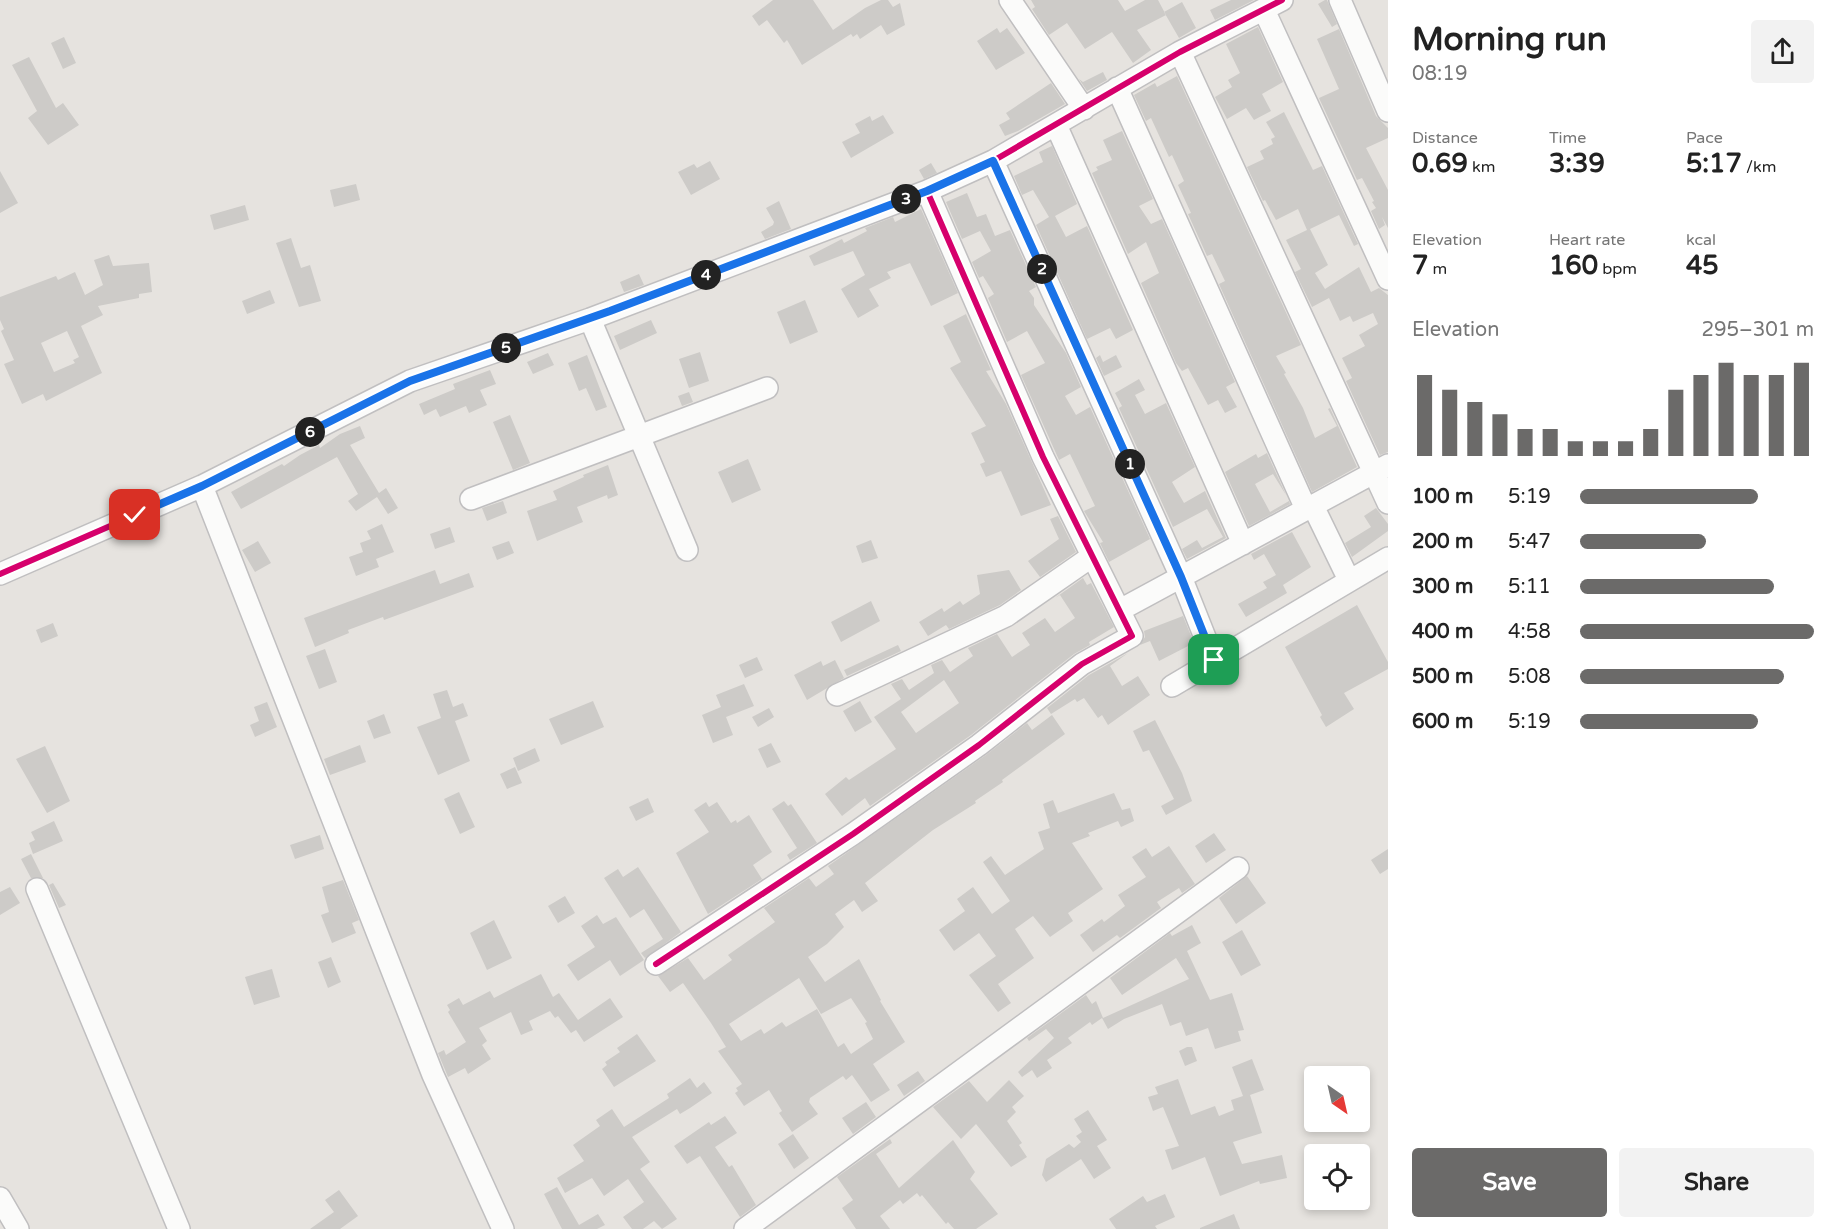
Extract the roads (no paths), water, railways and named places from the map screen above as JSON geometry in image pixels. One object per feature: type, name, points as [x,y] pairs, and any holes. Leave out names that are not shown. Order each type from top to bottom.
[{"type":"street","points":[[1010,0],[1084,109]]},
{"type":"street","points":[[1340,0],[1388,111]]},
{"type":"street","points":[[0,574],[202,486],[410,381],[590,319],[927,191],[993,161],[1180,52],[1273,5],[1388,279]]},
{"type":"street","points":[[1180,52],[1381,469],[1388,503]]},
{"type":"street","points":[[1117,88],[1310,508],[1349,580]]},
{"type":"street","points":[[1056,125],[1243,544]]},
{"type":"street","points":[[993,161],[1181,577],[1214,660]]},
{"type":"street","points":[[656,964],[853,834],[979,745],[1082,664],[1132,636],[1043,457],[927,191]]},
{"type":"street","points":[[590,319],[687,550]]},
{"type":"street","points":[[471,499],[767,388]]},
{"type":"street","points":[[1120,610],[1381,469]]},
{"type":"street","points":[[202,486],[429,1064],[503,1229]]},
{"type":"street","points":[[837,695],[1006,616],[1091,557]]},
{"type":"street","points":[[1172,686],[1388,558]]},
{"type":"street","points":[[746,1229],[1239,868]]},
{"type":"street","points":[[37,889],[178,1229]]},
{"type":"street","points":[[0,1198],[18,1229]]}]
